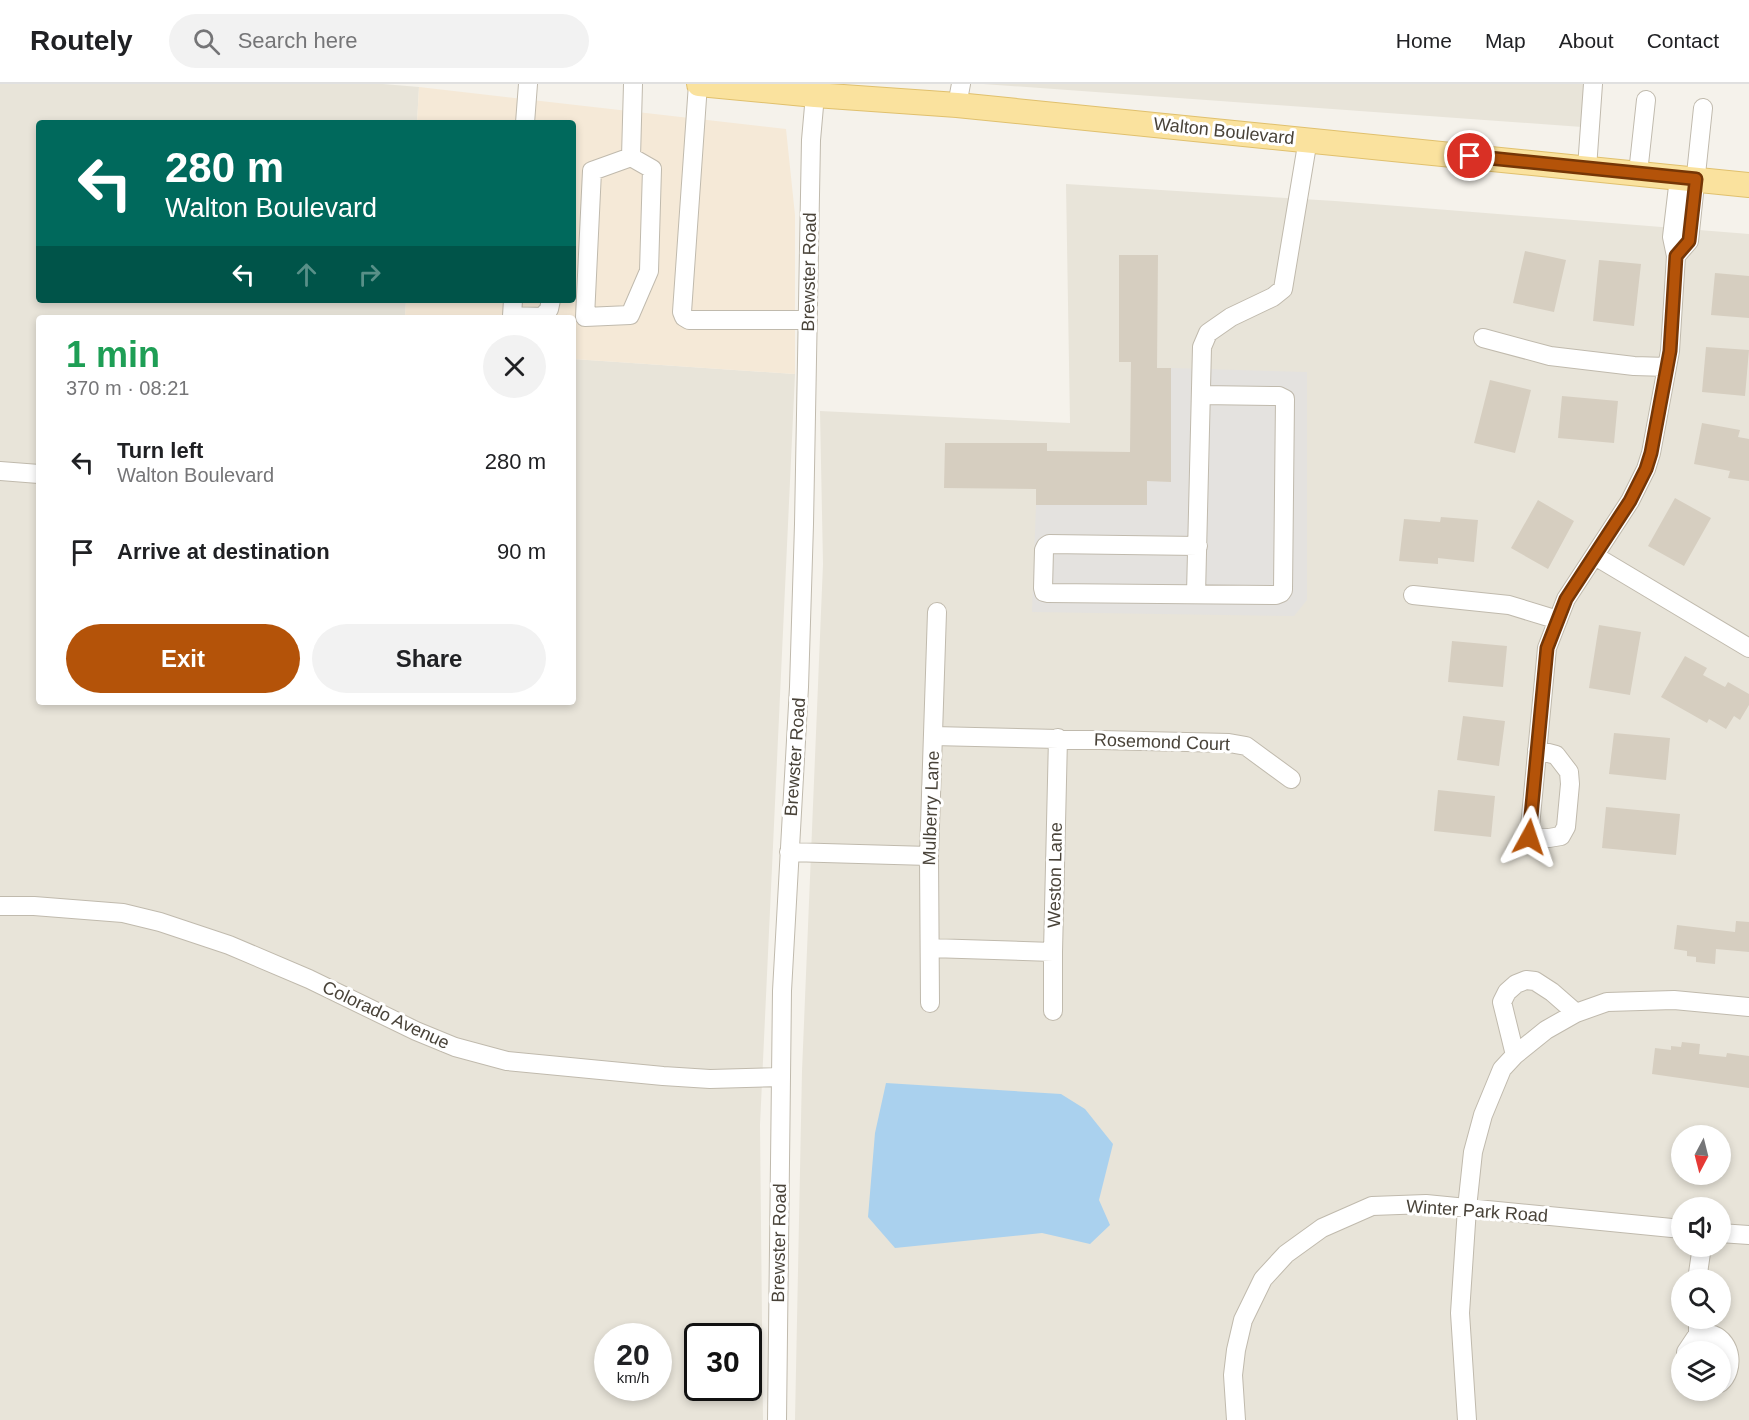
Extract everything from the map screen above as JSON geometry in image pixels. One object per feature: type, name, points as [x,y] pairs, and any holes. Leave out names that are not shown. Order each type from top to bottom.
[{"type":"main road","name":"Walton Boulevard","points":[[710,84],[815,95],[959,95],[1308,139],[1749,184]]},
{"type":"street","points":[[525,120],[528,84]]},
{"type":"street","points":[[631,157],[633,84]]},
{"type":"street","points":[[710,84],[683,301],[684,317],[689,320],[808,320]]},
{"type":"street","points":[[1587,168],[1593,84]]},
{"type":"street","name":"Brewster Road","points":[[777,1420],[782,991],[800,687],[811,140],[815,95]]},
{"type":"street","points":[[1638,173],[1646,100]]},
{"type":"street","points":[[1537,750],[1556,755],[1569,772],[1566,827],[1562,836],[1529,837],[1537,750],[1547,648],[1566,599],[1630,501],[1646,469],[1651,453],[1670,351],[1676,256],[1672,237],[1703,108]]},
{"type":"street","points":[[1196,594],[1202,347],[1208,333],[1231,317],[1274,297],[1283,289],[1308,139]]},
{"type":"street","points":[[631,157],[652,169],[649,271],[630,315],[585,317],[592,171],[631,157]]},
{"type":"street","points":[[1483,338],[1550,356],[1634,366],[1667,367]]},
{"type":"street","points":[[1198,546],[1049,544],[1044,550],[1044,592],[1276,595],[1281,593],[1283,590],[1285,399],[1279,396],[1201,395]]},
{"type":"street","points":[[0,471],[36,474]]},
{"type":"street","points":[[1595,556],[1749,648]]},
{"type":"street","points":[[1413,595],[1509,605],[1558,620]]},
{"type":"street","name":"Mulberry Lane","points":[[930,1003],[928,856],[937,612]]},
{"type":"street","name":"Rosemond Court","points":[[933,736],[1229,743],[1246,746],[1291,779]]},
{"type":"street","name":"Weston Lane","points":[[1053,1011],[1058,738]]},
{"type":"street","points":[[789,852],[928,856]]},
{"type":"street","name":"Colorado Avenue","points":[[0,906],[123,913],[160,922],[229,945],[309,979],[454,1047],[507,1061],[710,1079],[781,1077]]},
{"type":"street","points":[[930,948],[1053,952]]},
{"type":"street","points":[[1515,1055],[1502,1002],[1507,992],[1516,984],[1526,980],[1535,981],[1576,1013]]},
{"type":"street","points":[[1467,1420],[1460,1313],[1467,1208],[1473,1152],[1483,1115],[1502,1069],[1545,1030],[1576,1013],[1607,1002],[1674,1000],[1749,1007]]},
{"type":"street","name":"Winter Park Road","points":[[1236,1420],[1233,1376],[1243,1320],[1263,1279],[1286,1254],[1322,1228],[1372,1206],[1426,1204],[1671,1228]]},
{"type":"street","points":[[1731,1234],[1749,1235]]},
{"type":"street","points":[[1703,1329],[1720,1341]]},
{"type":"shaded area","points":[[0,84],[383,84],[419,87],[417,120],[36,120],[36,303],[406,303],[405,315],[36,315],[36,705],[576,705],[576,359],[795,374],[760,1125],[763,1420],[0,1420]]},
{"type":"shaded area","points":[[983,84],[1587,84],[1582,127]]},
{"type":"shaded area","points":[[419,87],[786,129],[795,215],[795,374],[576,359],[576,315],[405,315],[406,303],[576,303],[576,120],[417,120]]},
{"type":"shaded area","points":[[1066,184],[1335,201],[1749,234],[1749,1420],[795,1420],[802,1071],[823,564],[820,411],[1070,423]]},
{"type":"shaded area","points":[[1171,368],[1307,372],[1307,600],[1294,616],[1032,612],[1036,505],[1147,505],[1147,481],[1171,481]]},
{"type":"water","points":[[886,1083],[1061,1094],[1085,1109],[1113,1144],[1099,1200],[1110,1225],[1090,1244],[1042,1233],[895,1248],[868,1217],[875,1133]]},
{"type":"building","points":[[1525,251],[1566,260],[1554,312],[1513,303]]},
{"type":"building","points":[[1119,255],[1158,255],[1157,368],[1171,368],[1171,482],[1147,481],[1147,505],[1036,505],[1036,489],[944,488],[945,443],[1047,443],[1047,451],[1130,452],[1131,362],[1119,362]]},
{"type":"building","points":[[1599,260],[1641,264],[1634,326],[1593,321]]},
{"type":"building","points":[[1715,273],[1749,276],[1749,318],[1711,315]]},
{"type":"building","points":[[1706,347],[1749,350],[1745,396],[1702,392]]},
{"type":"building","points":[[1490,380],[1531,390],[1515,453],[1474,443]]},
{"type":"building","points":[[1562,396],[1618,401],[1614,443],[1558,438]]},
{"type":"building","points":[[1702,423],[1740,430],[1738,437],[1749,439],[1749,481],[1728,478],[1730,471],[1694,464]]},
{"type":"building","points":[[1675,498],[1711,518],[1684,566],[1648,546]]},
{"type":"building","points":[[1538,500],[1574,521],[1548,569],[1511,548]]},
{"type":"building","points":[[1441,517],[1478,520],[1474,562],[1438,558],[1438,564],[1399,561],[1404,519],[1440,522]]},
{"type":"building","points":[[1599,625],[1641,632],[1630,695],[1589,688]]},
{"type":"building","points":[[1452,641],[1507,646],[1503,687],[1448,682]]},
{"type":"building","points":[[1685,656],[1707,668],[1703,675],[1725,687],[1728,682],[1749,694],[1749,705],[1740,720],[1734,716],[1726,729],[1709,719],[1707,723],[1661,697]]},
{"type":"building","points":[[1463,716],[1505,721],[1499,766],[1457,760]]},
{"type":"building","points":[[1614,733],[1670,738],[1666,780],[1609,774]]},
{"type":"building","points":[[1438,790],[1495,796],[1491,837],[1434,831]]},
{"type":"building","points":[[1606,807],[1680,814],[1676,855],[1602,848]]},
{"type":"building","points":[[1736,921],[1749,922],[1749,952],[1716,949],[1715,964],[1696,962],[1696,957],[1687,956],[1687,951],[1674,949],[1677,925],[1735,932]]},
{"type":"building","points":[[1682,1042],[1700,1044],[1699,1054],[1726,1057],[1727,1053],[1749,1056],[1749,1088],[1652,1074],[1655,1048],[1671,1050],[1671,1046],[1681,1047]]},
{"type":"route","points":[[1470,156],[1696,179],[1689,241],[1676,256],[1670,351],[1646,469],[1630,501],[1566,599],[1547,648],[1529,837]]}]
